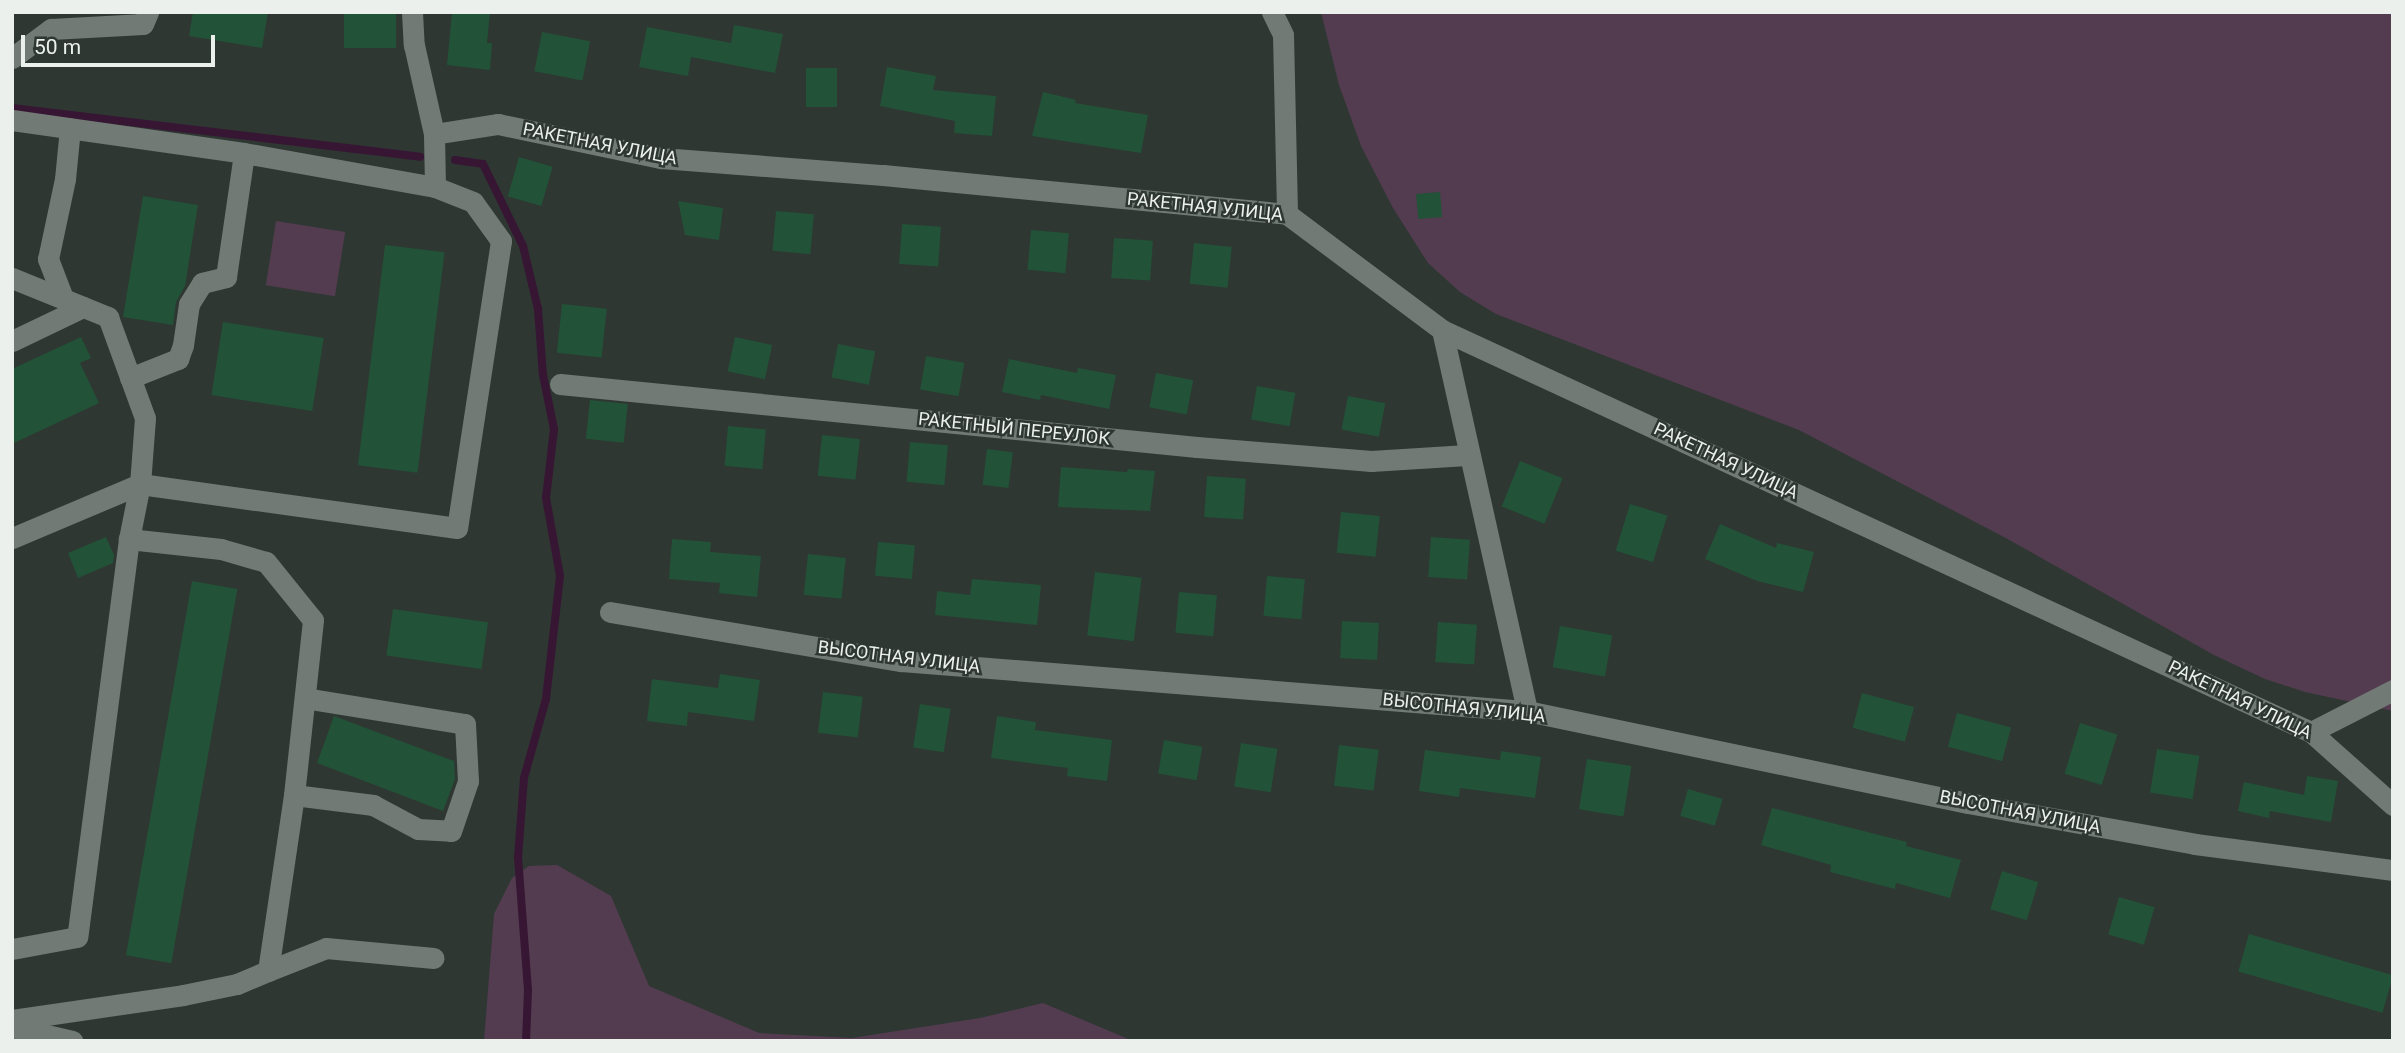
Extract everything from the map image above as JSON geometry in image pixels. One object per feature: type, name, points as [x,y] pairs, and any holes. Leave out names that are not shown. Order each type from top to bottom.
[{"type":"street","points":[[12,58],[51,29],[143,24],[148,12]]},
{"type":"street","points":[[412,12],[414,45],[434,134],[435,187]]},
{"type":"street","points":[[1272,12],[1283,35],[1287,214]]},
{"type":"street","points":[[12,120],[244,153],[435,187],[473,202],[502,241],[457,528],[140,484],[12,538]]},
{"type":"street","name":"РАКЕТНАЯ УЛИЦА","points":[[434,134],[498,124],[661,158],[883,175],[1287,214],[1442,330],[2311,732],[2393,805]]},
{"type":"street","points":[[63,298],[48,259],[65,179],[70,128]]},
{"type":"street","points":[[130,378],[178,359],[183,345],[189,304],[202,283],[226,277],[244,153]]},
{"type":"street","points":[[12,278],[108,317],[145,418],[140,484],[129,539],[77,937],[14,943]]},
{"type":"street","points":[[12,341],[83,307]]},
{"type":"street","points":[[1442,330],[1527,712]]},
{"type":"street","name":"РАКЕТНЫЙ ПЕРЕУЛОК","points":[[560,384],[1184,446],[1371,461],[1468,455]]},
{"type":"street","points":[[129,539],[221,549],[266,562],[313,620],[294,794],[268,971]]},
{"type":"street","name":"ВЫСОТНАЯ УЛИЦА","points":[[610,612],[901,661],[1527,712],[2048,818],[2194,844],[2393,870]]},
{"type":"street","points":[[2311,732],[2393,690]]},
{"type":"street","points":[[294,794],[373,806],[418,829],[451,831],[468,781],[465,724],[304,698]]},
{"type":"street","points":[[12,1020],[183,995],[237,984],[326,948],[434,958]]},
{"type":"street","points":[[12,1027],[72,1041]]},
{"type":"shaded area","points":[[1321,12],[2393,12],[2393,711],[2305,692],[2265,679],[2214,655],[2004,537],[1799,430],[1496,314],[1460,292],[1428,263],[1393,208],[1361,146],[1339,85]]},
{"type":"shaded area","points":[[276,221],[345,232],[335,296],[266,285]]},
{"type":"shaded area","points":[[557,865],[611,896],[649,986],[759,1033],[852,1038],[980,1018],[1043,1003],[1133,1041],[484,1041],[494,914],[512,878],[529,866]]},
{"type":"building","points":[[193,12],[268,12],[262,48],[189,36]]},
{"type":"building","points":[[344,12],[396,12],[396,48],[344,48]]},
{"type":"building","points":[[452,12],[490,12],[487,43],[492,43],[490,70],[447,65]]},
{"type":"building","points":[[734,25],[783,34],[775,73],[691,57],[688,76],[639,67],[647,27],[731,43]]},
{"type":"building","points":[[542,32],[590,41],[582,81],[534,71]]},
{"type":"building","points":[[887,67],[936,76],[933,90],[996,96],[992,136],[954,133],[955,121],[880,106]]},
{"type":"building","points":[[806,68],[837,68],[837,107],[806,107]]},
{"type":"building","points":[[1043,92],[1076,100],[1075,103],[1148,115],[1141,153],[1032,136]]},
{"type":"building","points":[[519,157],[553,167],[541,206],[508,196]]},
{"type":"building","points":[[1440,192],[1442,217],[1418,219],[1416,194]]},
{"type":"building","points":[[143,196],[198,205],[185,286],[176,302],[173,325],[123,317]]},
{"type":"building","points":[[678,201],[723,208],[719,240],[685,235]]},
{"type":"building","points":[[776,211],[814,214],[810,254],[773,251]]},
{"type":"building","points":[[902,224],[941,227],[938,267],[899,264]]},
{"type":"building","points":[[1031,230],[1069,233],[1065,273],[1028,270]]},
{"type":"building","points":[[1114,238],[1153,241],[1150,281],[1111,278]]},
{"type":"building","points":[[1194,243],[1232,247],[1228,288],[1190,284]]},
{"type":"building","points":[[385,245],[445,252],[417,473],[358,465]]},
{"type":"building","points":[[562,304],[607,309],[602,357],[557,353]]},
{"type":"building","points":[[223,322],[324,338],[312,411],[211,395]]},
{"type":"building","points":[[81,337],[91,358],[80,363],[99,403],[12,444],[12,369]]},
{"type":"building","points":[[735,337],[772,345],[765,379],[728,371]]},
{"type":"building","points":[[838,344],[875,351],[869,385],[832,377]]},
{"type":"building","points":[[926,356],[964,363],[959,396],[920,389]]},
{"type":"building","points":[[1009,359],[1077,373],[1078,368],[1116,375],[1109,409],[1041,395],[1040,400],[1002,392]]},
{"type":"building","points":[[1156,373],[1193,380],[1187,415],[1149,407]]},
{"type":"building","points":[[1257,386],[1295,393],[1290,426],[1251,419]]},
{"type":"building","points":[[1348,396],[1385,403],[1379,437],[1342,429]]},
{"type":"building","points":[[590,400],[628,404],[624,443],[586,439]]},
{"type":"building","points":[[728,426],[766,429],[762,469],[725,466]]},
{"type":"building","points":[[822,435],[860,439],[856,480],[818,476]]},
{"type":"building","points":[[910,442],[948,445],[944,485],[907,482]]},
{"type":"building","points":[[987,449],[1013,452],[1008,488],[983,485]]},
{"type":"building","points":[[1520,461],[1563,478],[1544,524],[1502,506]]},
{"type":"building","points":[[1061,467],[1127,472],[1128,469],[1155,471],[1150,511],[1058,507]]},
{"type":"building","points":[[1207,476],[1246,479],[1243,520],[1204,517]]},
{"type":"building","points":[[1630,504],[1667,515],[1653,562],[1616,551]]},
{"type":"building","points":[[1341,512],[1380,516],[1376,557],[1337,553]]},
{"type":"building","points":[[1720,524],[1776,548],[1777,543],[1814,552],[1803,592],[1757,581],[1705,559]]},
{"type":"building","points":[[106,537],[114,555],[113,563],[78,578],[68,553]]},
{"type":"building","points":[[1431,537],[1470,540],[1467,580],[1428,577]]},
{"type":"building","points":[[672,539],[711,542],[710,552],[761,556],[757,597],[719,593],[720,583],[669,579]]},
{"type":"building","points":[[878,542],[915,545],[912,579],[875,576]]},
{"type":"building","points":[[808,554],[846,558],[842,599],[804,595]]},
{"type":"building","points":[[1095,572],[1142,578],[1134,641],[1087,636]]},
{"type":"building","points":[[1267,576],[1305,579],[1301,619],[1264,616]]},
{"type":"building","points":[[972,579],[1041,585],[1037,625],[935,615],[937,591],[970,595]]},
{"type":"building","points":[[192,581],[237,589],[171,963],[126,955]]},
{"type":"building","points":[[1179,592],[1217,595],[1213,636],[1175,633]]},
{"type":"building","points":[[393,609],[488,622],[482,669],[386,656]]},
{"type":"building","points":[[1342,621],[1379,623],[1377,660],[1340,658]]},
{"type":"building","points":[[1438,622],[1477,625],[1474,665],[1435,662]]},
{"type":"building","points":[[1560,626],[1612,635],[1605,677],[1553,667]]},
{"type":"building","points":[[720,674],[760,680],[754,721],[688,712],[687,726],[647,721],[652,679],[718,688]]},
{"type":"building","points":[[823,692],[863,697],[858,738],[818,733]]},
{"type":"building","points":[[1862,693],[1914,707],[1905,742],[1853,728]]},
{"type":"building","points":[[920,704],[951,709],[944,752],[913,747]]},
{"type":"building","points":[[1957,713],[2011,727],[2002,761],[1948,747]]},
{"type":"building","points":[[334,716],[454,761],[455,779],[443,811],[317,763]]},
{"type":"building","points":[[997,716],[1036,722],[1035,730],[1112,740],[1107,781],[1067,776],[1068,768],[991,758]]},
{"type":"building","points":[[2080,723],[2117,734],[2102,785],[2065,774]]},
{"type":"building","points":[[1164,740],[1202,747],[1197,780],[1158,773]]},
{"type":"building","points":[[1241,743],[1278,749],[1271,792],[1234,786]]},
{"type":"building","points":[[1339,745],[1379,750],[1374,791],[1334,786]]},
{"type":"building","points":[[2157,749],[2199,756],[2193,799],[2150,792]]},
{"type":"building","points":[[1425,750],[1500,760],[1501,751],[1541,757],[1535,798],[1460,788],[1459,797],[1419,791]]},
{"type":"building","points":[[1587,759],[1631,766],[1623,816],[1579,809]]},
{"type":"building","points":[[2307,776],[2338,781],[2331,822],[2270,811],[2269,818],[2238,811],[2244,782],[2304,795]]},
{"type":"building","points":[[1688,789],[1723,799],[1715,826],[1680,816]]},
{"type":"building","points":[[1772,808],[1907,842],[1906,846],[1961,860],[1950,898],[1896,883],[1895,889],[1830,872],[1831,865],[1761,845]]},
{"type":"building","points":[[2002,871],[2038,882],[2027,920],[1990,909]]},
{"type":"building","points":[[2119,897],[2155,907],[2144,945],[2108,934]]},
{"type":"building","points":[[2249,934],[2393,975],[2382,1013],[2238,971]]},
{"type":"waterway","points":[[12,108],[420,157]]},
{"type":"waterway","points":[[455,160],[483,164],[523,246],[538,309],[543,375],[554,429],[546,498],[560,576],[546,699],[524,778],[518,857],[528,990],[526,1041]]}]
